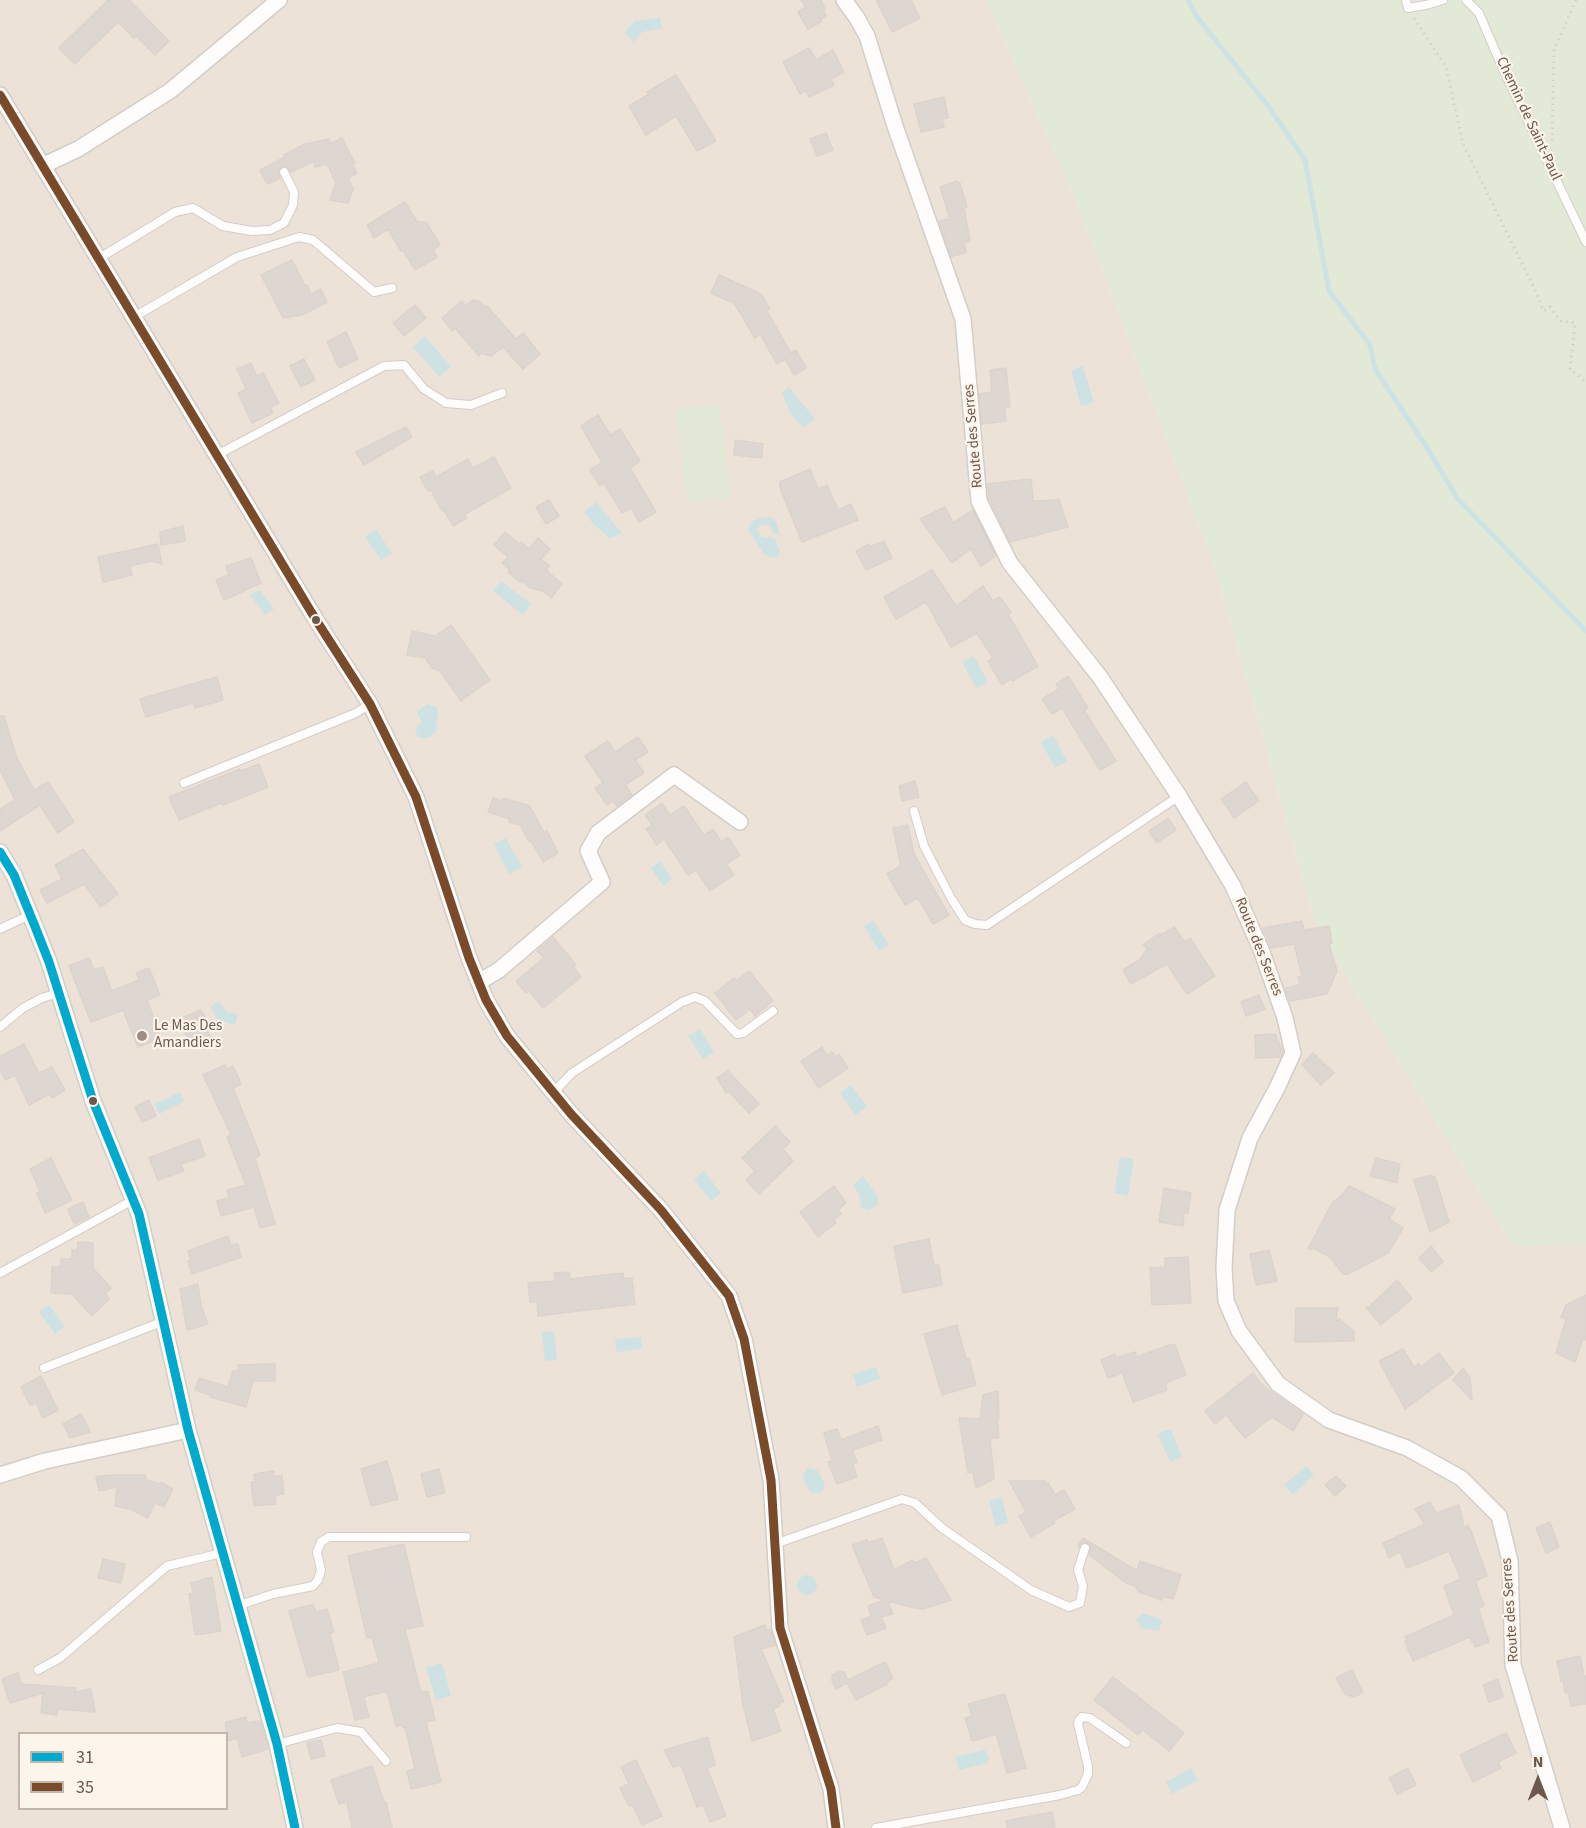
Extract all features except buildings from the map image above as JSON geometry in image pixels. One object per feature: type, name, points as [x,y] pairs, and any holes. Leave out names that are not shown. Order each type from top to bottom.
[{"type":"street","points":[[42,166],[78,149],[170,91],[279,0]]},
{"type":"street","name":"Route des Serres","points":[[844,0],[867,36],[895,126],[963,319],[979,501],[1010,563],[1100,677],[1179,796],[1233,886],[1258,943],[1285,1018],[1293,1053],[1250,1138],[1227,1210],[1224,1268],[1226,1301],[1239,1331],[1278,1384],[1329,1420],[1407,1448],[1461,1478],[1499,1516],[1509,1562],[1513,1665],[1560,1827]]},
{"type":"street","points":[[0,95],[316,620],[370,704],[416,797],[469,958],[486,1000],[507,1036],[571,1114],[661,1210],[729,1296],[744,1340],[771,1480],[780,1628],[831,1789],[836,1828]]},
{"type":"street","points":[[479,982],[499,970],[602,882],[588,851],[598,833],[674,776],[740,822]]},
{"type":"street","points":[[0,852],[14,875],[30,915],[93,1101],[139,1214],[188,1430],[277,1744],[295,1828]]},
{"type":"street","points":[[0,1474],[45,1461],[188,1430]]},
{"type":"lane","points":[[1407,4],[1426,5],[1443,0]]},
{"type":"lane","name":"Chemin de Saint-Paul","points":[[1466,0],[1479,13],[1586,242]]},
{"type":"lane","points":[[98,259],[175,212],[193,208],[224,226],[252,231],[270,230],[284,223],[293,205],[294,192],[284,172]]},
{"type":"lane","points":[[134,317],[237,257],[299,237],[313,240],[374,292],[392,288]]},
{"type":"lane","points":[[217,454],[384,366],[404,365],[424,389],[446,403],[471,405],[502,393]]},
{"type":"lane","points":[[184,783],[356,713],[370,704]]},
{"type":"lane","points":[[914,811],[924,846],[965,920],[987,925],[1179,796]]},
{"type":"lane","points":[[0,929],[30,915]]},
{"type":"lane","points":[[0,1027],[23,1008],[58,993]]},
{"type":"lane","points":[[553,1093],[572,1073],[682,1002],[695,997],[705,1001],[737,1034],[743,1033],[773,1011]]},
{"type":"lane","points":[[0,1273],[133,1200]]},
{"type":"lane","points":[[44,1368],[164,1321]]},
{"type":"lane","points":[[775,1544],[902,1499],[915,1503],[942,1528],[1031,1590],[1069,1607],[1080,1603],[1083,1586],[1078,1570],[1085,1548]]},
{"type":"lane","points":[[237,1606],[273,1594],[313,1586],[321,1570],[317,1552],[321,1542],[329,1537],[466,1537]]},
{"type":"lane","points":[[38,1670],[60,1658],[167,1566],[222,1553]]},
{"type":"lane","points":[[876,1828],[1060,1796],[1078,1790],[1086,1781],[1088,1774],[1078,1724],[1082,1717],[1090,1718],[1126,1743]]},
{"type":"lane","points":[[277,1744],[337,1728],[361,1732],[386,1761]]},
{"type":"lane","points":[[836,1828],[844,1828]]},
{"type":"path","points":[[1552,170],[1551,112],[1554,50],[1576,0]]},
{"type":"path","points":[[1407,4],[1446,67],[1463,144],[1537,294],[1543,311],[1550,308],[1560,321],[1575,323],[1570,369],[1586,382]]},
{"type":"shaded area","points":[[0,0],[986,0],[1075,198],[1214,565],[1317,929],[1513,1246],[1586,1244],[1586,1828],[0,1828]]},
{"type":"shaded area","points":[[660,17],[662,28],[642,32],[634,42],[624,33],[635,21]]},
{"type":"shaded area","points":[[425,336],[451,367],[439,377],[413,347]]},
{"type":"shaded area","points":[[1083,366],[1094,402],[1081,406],[1071,370]]},
{"type":"shaded area","points":[[789,387],[815,419],[803,428],[790,412],[782,393]]},
{"type":"shaded area","points":[[596,502],[622,533],[610,538],[594,525],[584,512]]},
{"type":"shaded area","points":[[771,517],[777,523],[779,535],[772,532],[770,526],[761,524],[757,530],[761,537],[777,540],[780,551],[777,558],[763,553],[748,529],[752,521]]},
{"type":"shaded area","points":[[376,529],[392,553],[381,560],[365,537]]},
{"type":"shaded area","points":[[501,581],[531,604],[523,615],[493,591]]},
{"type":"shaded area","points":[[260,590],[274,609],[265,615],[250,595]]},
{"type":"shaded area","points":[[974,656],[988,682],[976,688],[962,662]]},
{"type":"shaded area","points":[[428,704],[437,707],[436,732],[429,738],[418,738],[415,729],[421,722],[417,711]]},
{"type":"shaded area","points":[[1053,735],[1067,761],[1055,768],[1041,742]]},
{"type":"shaded area","points":[[506,838],[522,867],[509,874],[494,844]]},
{"type":"shaded area","points":[[660,861],[672,879],[663,886],[651,868]]},
{"type":"shaded area","points":[[873,920],[889,945],[879,951],[864,926]]},
{"type":"shaded area","points":[[219,1001],[227,1012],[238,1014],[235,1025],[218,1020],[210,1007]]},
{"type":"shaded area","points":[[700,1029],[714,1052],[703,1059],[688,1036]]},
{"type":"shaded area","points":[[851,1085],[867,1107],[855,1115],[840,1093]]},
{"type":"shaded area","points":[[180,1092],[184,1102],[159,1114],[155,1104]]},
{"type":"shaded area","points":[[1120,1157],[1134,1159],[1128,1196],[1114,1193]]},
{"type":"shaded area","points":[[704,1171],[721,1193],[711,1201],[694,1179]]},
{"type":"shaded area","points":[[863,1176],[878,1197],[877,1206],[867,1210],[859,1206],[861,1204],[859,1194],[853,1185]]},
{"type":"shaded area","points":[[49,1305],[65,1327],[55,1334],[39,1312]]},
{"type":"shaded area","points":[[554,1331],[557,1360],[545,1361],[542,1332]]},
{"type":"shaded area","points":[[641,1337],[642,1349],[616,1352],[615,1339]]},
{"type":"shaded area","points":[[876,1367],[880,1379],[857,1387],[853,1375]]},
{"type":"shaded area","points":[[1165,1430],[1171,1430],[1182,1457],[1170,1462],[1158,1435]]},
{"type":"shaded area","points":[[1306,1466],[1314,1475],[1293,1495],[1284,1485]]},
{"type":"shaded area","points":[[808,1468],[818,1471],[825,1486],[821,1493],[811,1493],[803,1479],[803,1474]]},
{"type":"shaded area","points":[[1002,1497],[1008,1523],[995,1526],[989,1500]]},
{"type":"shaded area","points":[[807,1575],[814,1578],[817,1585],[814,1592],[807,1595],[800,1592],[797,1585],[800,1578]]},
{"type":"shaded area","points":[[1143,1613],[1162,1620],[1159,1631],[1141,1628],[1136,1620]]},
{"type":"shaded area","points":[[442,1663],[451,1696],[436,1700],[426,1667]]},
{"type":"shaded area","points":[[985,1750],[990,1758],[987,1760],[988,1763],[959,1770],[956,1756]]},
{"type":"shaded area","points":[[1191,1768],[1198,1780],[1172,1794],[1166,1782]]},
{"type":"green space","points":[[986,0],[1586,0],[1586,1244],[1513,1246],[1317,929],[1214,565],[1075,198]]},
{"type":"green space","points":[[718,403],[731,497],[688,503],[675,409]]},
{"type":"waterway","points":[[1188,0],[1197,17],[1269,107],[1305,160],[1329,291],[1370,345],[1375,369],[1457,498],[1586,631]]},
{"type":"transit line","name":"35","points":[[0,95],[316,620],[370,704],[416,797],[469,958],[486,1000],[507,1036],[571,1114],[661,1210],[729,1296],[744,1339],[771,1480],[780,1628],[831,1789],[836,1828]]},
{"type":"transit line","name":"31","points":[[0,852],[14,875],[49,962],[93,1101],[139,1214],[188,1430],[277,1744],[295,1828]]},
{"type":"place","name":"Le Mas Des Amandiers","points":[[142,1036]]}]
